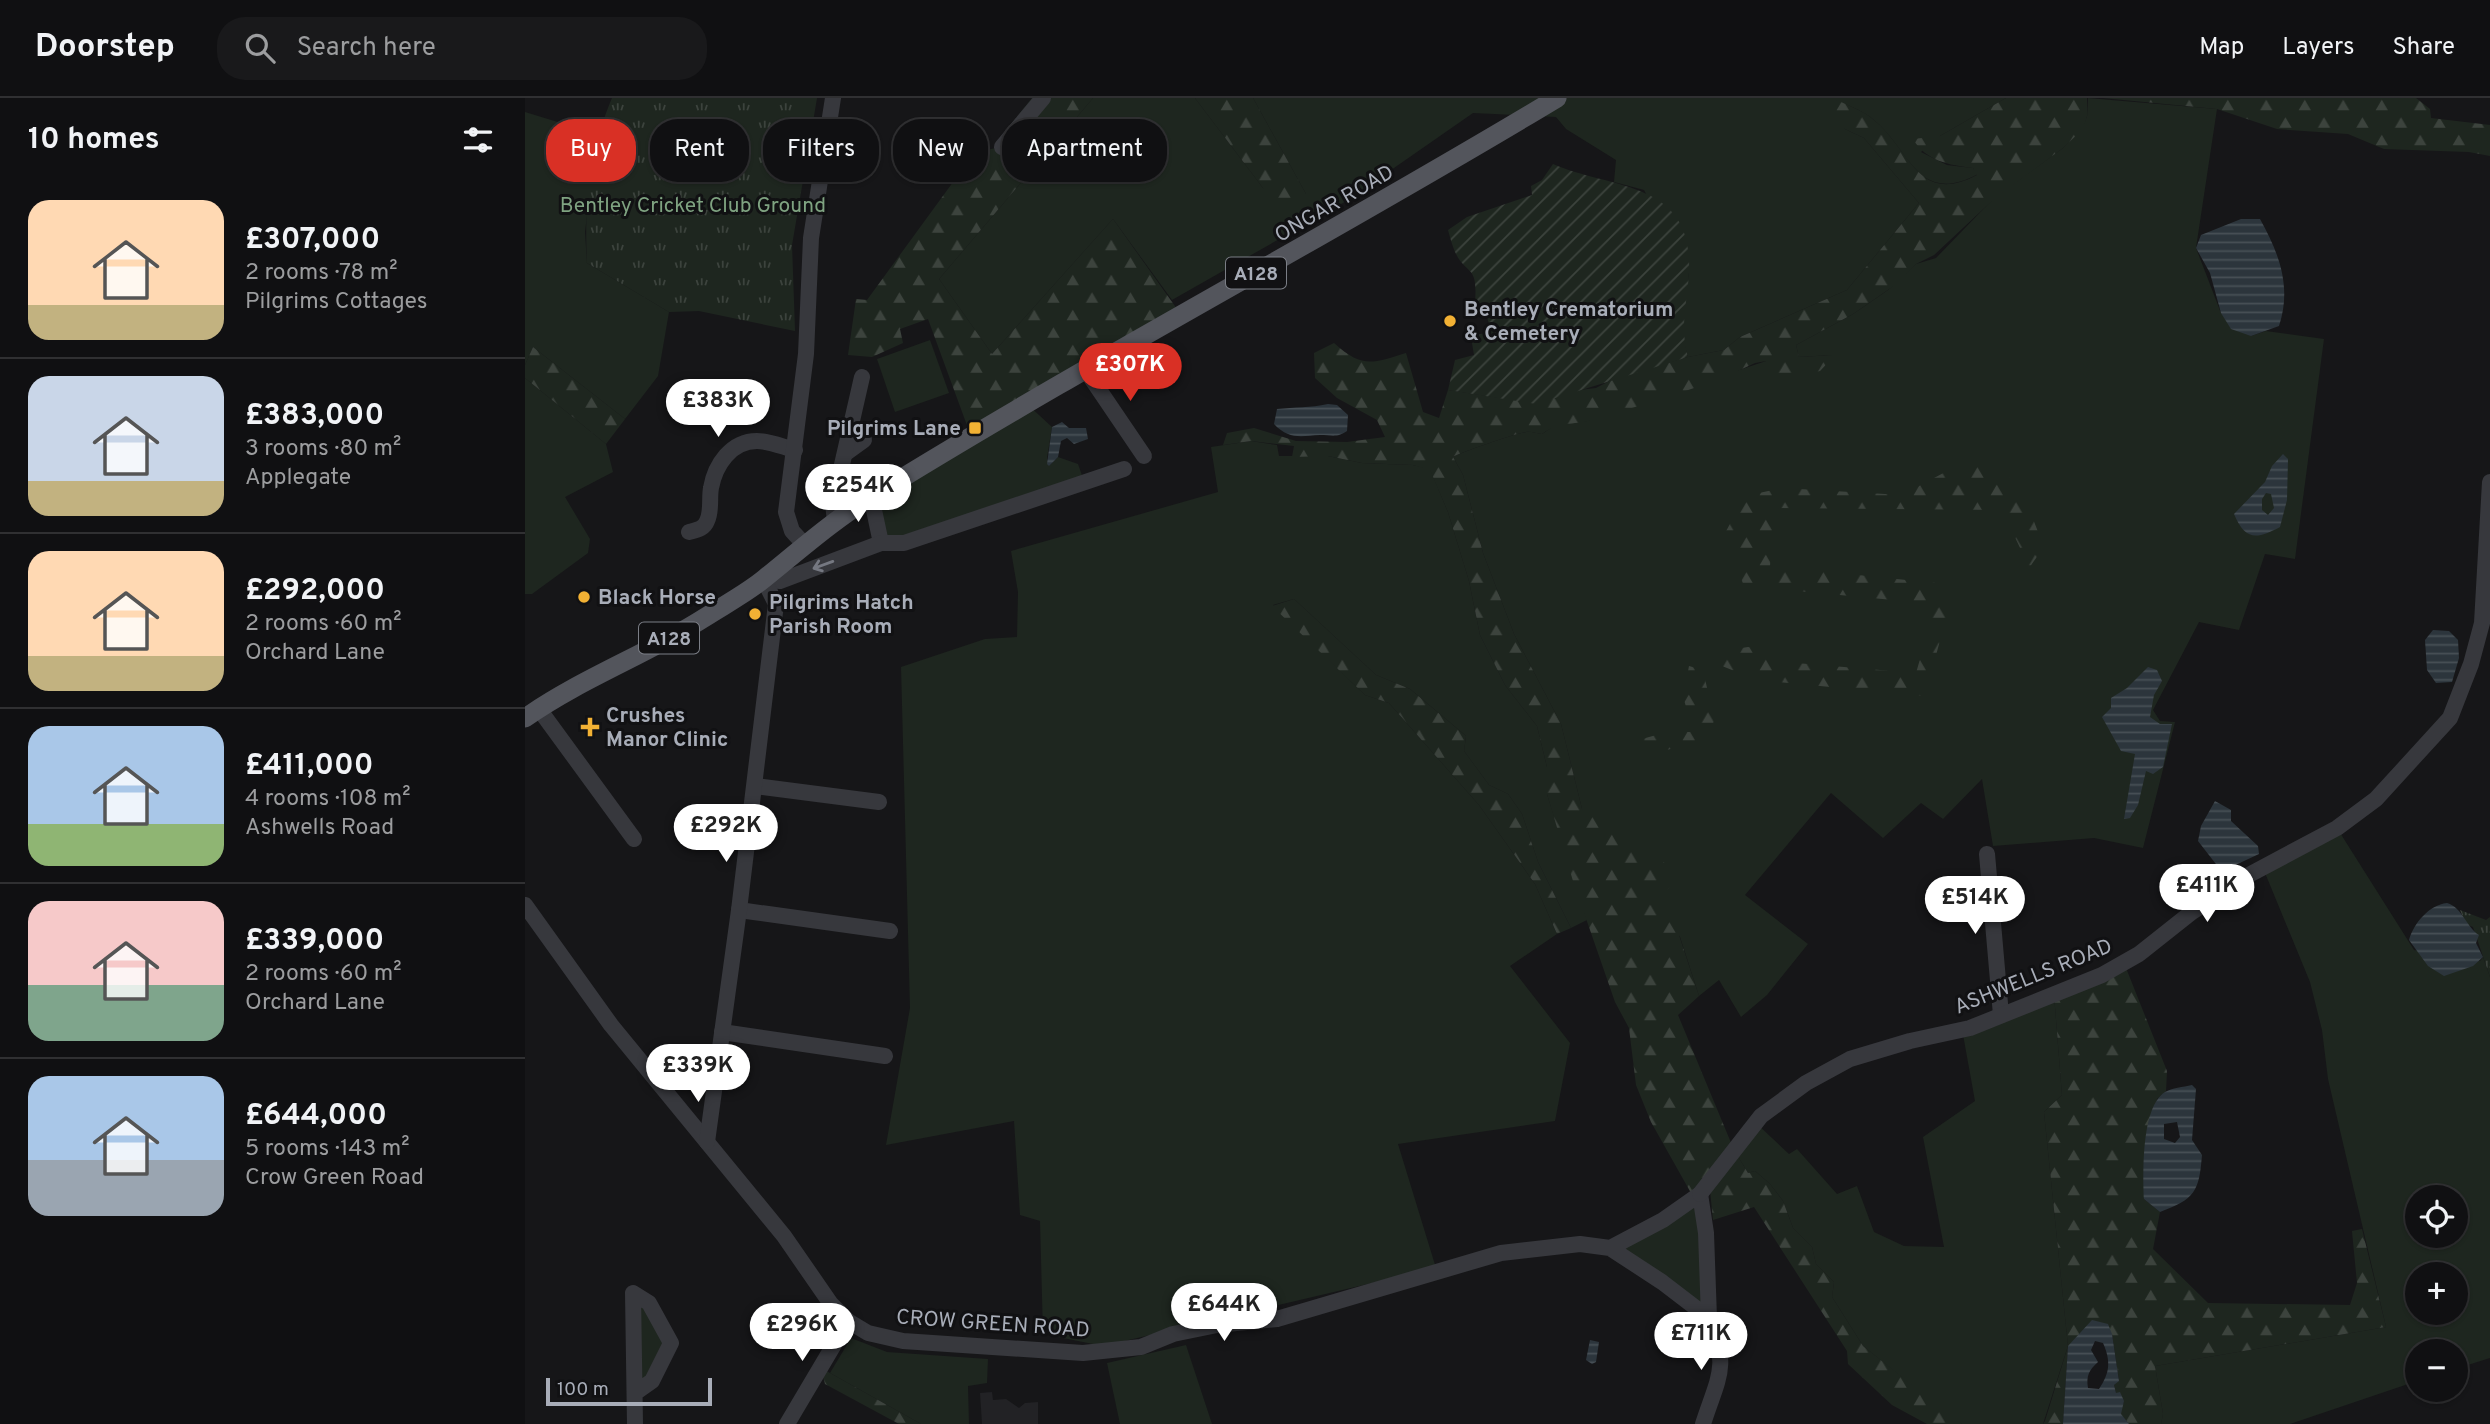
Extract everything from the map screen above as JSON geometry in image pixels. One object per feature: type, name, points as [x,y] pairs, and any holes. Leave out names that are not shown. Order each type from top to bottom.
[{"type":"main road","name":"ONGAR ROAD","points":[[532,713],[597,673],[677,634],[764,580],[803,543],[871,496],[1085,369],[1367,211],[1557,98]]},
{"type":"street","points":[[803,543],[792,531],[786,512],[810,310],[811,238],[833,98]]},
{"type":"street","points":[[1025,119],[1043,98]]},
{"type":"street","points":[[1085,369],[1144,456]]},
{"type":"street","points":[[835,521],[833,504],[862,377]]},
{"type":"street","points":[[846,453],[864,440]]},
{"type":"street","points":[[689,532],[699,530],[707,522],[714,474],[722,460],[734,448],[748,442],[761,441],[795,450]]},
{"type":"street","points":[[764,580],[780,581],[881,543],[904,543],[1124,469]]},
{"type":"street","name":"ASHWELLS ROAD","points":[[1610,1248],[1663,1220],[1700,1194],[1761,1116],[1806,1083],[1850,1059],[1910,1041],[1970,1028],[2102,975],[2139,954],[2192,912],[2245,877],[2337,828],[2376,799],[2450,718],[2471,664],[2482,623],[2490,482]]},
{"type":"street","points":[[871,496],[881,543]]},
{"type":"street","points":[[706,1142],[739,910],[776,604],[764,580]]},
{"type":"street","points":[[532,713],[633,839]]},
{"type":"street","points":[[755,786],[879,802]]},
{"type":"street","points":[[1987,854],[2001,1015]]},
{"type":"street","name":"CROW GREEN ROAD","points":[[525,905],[611,1025],[784,1236],[831,1304],[848,1321],[868,1333],[903,1341],[1095,1352],[1141,1347],[1173,1334],[1217,1325],[1277,1320],[1501,1253],[1580,1244],[1610,1248]]},
{"type":"street","points":[[739,910],[890,931]]},
{"type":"street","points":[[722,1032],[885,1056]]},
{"type":"street","points":[[1700,1194],[1706,1233],[1709,1318],[1720,1347],[1722,1369],[1703,1424]]},
{"type":"street","points":[[1610,1248],[1662,1282],[1709,1318]]},
{"type":"street","points":[[635,1393],[642,1391],[652,1381],[671,1343],[649,1303],[633,1293],[635,1424]]},
{"type":"street","points":[[787,1424],[848,1321]]},
{"type":"shaded area","points":[[2241,219],[2260,219],[2278,258],[2284,284],[2283,312],[2279,326],[2251,336],[2231,329],[2221,313],[2210,273],[2196,248],[2201,235]]},
{"type":"shaded area","points":[[1337,405],[1348,415],[1347,431],[1340,435],[1295,436],[1285,433],[1274,424],[1277,409]]},
{"type":"shaded area","points":[[1062,422],[1069,428],[1086,428],[1088,439],[1074,444],[1067,438],[1061,441],[1058,457],[1049,466],[1047,464],[1052,427]]},
{"type":"shaded area","points":[[2283,454],[2288,459],[2287,500],[2280,527],[2264,534],[2252,535],[2242,529],[2234,514],[2265,482],[2272,466]],"holes":[[[2266,493],[2271,494],[2274,508],[2268,515],[2262,510],[2262,499]]]},
{"type":"shaded area","points":[[2433,630],[2449,631],[2458,640],[2459,658],[2452,682],[2436,683],[2427,670],[2425,640]]},
{"type":"shaded area","points":[[2148,667],[2157,670],[2162,681],[2154,695],[2150,717],[2160,724],[2172,724],[2163,767],[2153,774],[2146,771],[2138,805],[2130,818],[2124,819],[2135,754],[2121,751],[2102,717],[2111,708],[2111,698],[2127,688]]},
{"type":"shaded area","points":[[2215,801],[2231,810],[2231,821],[2258,846],[2259,854],[2229,868],[2219,868],[2198,841],[2201,826]]},
{"type":"shaded area","points":[[2447,903],[2457,909],[2479,935],[2476,943],[2483,957],[2473,966],[2444,976],[2428,966],[2409,940],[2423,916],[2434,907]]},
{"type":"shaded area","points":[[2192,1085],[2196,1089],[2192,1140],[2202,1155],[2197,1186],[2181,1203],[2160,1212],[2144,1199],[2145,1142],[2151,1112],[2165,1092]],"holes":[[[2177,1122],[2180,1137],[2175,1143],[2164,1139],[2164,1124]]]},
{"type":"shaded area","points":[[2092,1320],[2108,1324],[2119,1381],[2114,1385],[2116,1393],[2120,1392],[2124,1401],[2121,1414],[2129,1424],[2063,1424],[2068,1346]],"holes":[[[2095,1341],[2103,1343],[2108,1361],[2107,1372],[2099,1389],[2088,1388],[2089,1374],[2098,1362],[2091,1350]]]},
{"type":"shaded area","points":[[1590,1340],[1599,1342],[1596,1362],[1592,1364],[1586,1360]]},
{"type":"shaded area","points":[[992,1392],[993,1400],[1006,1399],[1019,1408],[1025,1403],[1038,1402],[1038,1424],[982,1424],[980,1393]]},
{"type":"green space","name":"Bentley Cricket Club Ground","points":[[612,98],[817,98],[813,119],[763,119],[763,182],[803,182],[792,245],[795,331],[699,311],[669,312],[587,263],[590,182],[636,182],[636,119],[604,118]]},
{"type":"green space","points":[[1032,98],[1093,98],[1075,119],[1015,119]]},
{"type":"green space","points":[[1093,98],[1195,98],[1263,188],[1306,194],[1253,98],[2006,98],[1940,136],[1921,152],[1947,165],[1973,168],[1978,174],[1958,182],[1942,184],[1917,171],[1887,133],[1870,117],[1831,99],[1845,129],[1864,138],[1919,203],[1847,290],[1740,337],[1724,350],[1688,357],[1684,343],[1683,309],[1689,274],[1644,190],[1614,182],[1616,160],[1566,129],[1556,117],[1473,113],[1348,200],[1172,300],[1113,219],[992,354],[939,279],[1022,182],[1167,182],[1167,119],[1075,119]]},
{"type":"green space","points":[[1195,98],[1253,98],[1306,194],[1293,212],[1263,188]]},
{"type":"green space","points":[[1831,98],[1870,117],[1887,133],[1917,171],[1941,184],[1957,183],[1977,175],[1973,168],[1931,157],[1913,139],[1940,136],[2006,98],[2087,98],[2087,116],[2083,129],[2063,148],[1994,199],[1934,255],[1916,264],[1895,285],[1853,314],[1796,345],[1799,357],[1835,355],[1820,371],[1773,381],[1766,361],[1755,363],[1716,380],[1654,401],[1585,422],[1561,425],[1542,434],[1521,433],[1453,457],[1463,475],[1483,553],[1514,634],[1561,724],[1582,809],[1612,823],[1679,874],[1662,897],[1678,932],[1699,996],[1678,1015],[1734,1150],[1748,1173],[1755,1171],[1783,1201],[1793,1228],[1812,1247],[1816,1264],[1834,1282],[1832,1297],[1863,1346],[1962,1424],[1927,1424],[1892,1405],[1848,1364],[1847,1351],[1754,1207],[1713,1220],[1710,1190],[1691,1193],[1651,1122],[1636,1085],[1629,1028],[1615,1002],[1573,881],[1547,794],[1547,767],[1537,726],[1505,685],[1480,635],[1469,581],[1448,512],[1430,470],[1413,465],[1362,463],[1328,456],[1292,457],[1294,446],[1251,441],[1223,445],[1227,433],[1254,428],[1296,441],[1347,442],[1385,437],[1377,420],[1337,398],[1315,378],[1314,353],[1334,343],[1352,357],[1367,362],[1406,353],[1423,412],[1439,418],[1448,390],[1507,399],[1596,388],[1617,377],[1724,350],[1740,337],[1847,290],[1919,203],[1864,138],[1845,129],[1827,113]]},
{"type":"green space","points":[[2088,98],[2217,109],[2196,248],[2221,313],[2251,336],[2266,331],[2324,339],[2295,559],[2265,554],[2239,630],[2199,622],[2153,710],[2160,721],[2175,722],[2143,848],[2094,838],[1993,846],[1982,779],[1943,819],[1921,803],[1883,838],[1831,793],[1745,895],[1808,944],[1767,995],[1741,1017],[1719,980],[1699,996],[1680,937],[1583,813],[1561,724],[1514,634],[1483,553],[1463,475],[1453,457],[1521,433],[1542,434],[1558,423],[1587,421],[1766,361],[1834,355],[1799,357],[1796,345],[1853,314],[1888,290],[1916,264],[1936,258],[1994,198],[2063,148],[2082,129],[2087,116]]},
{"type":"green space","points":[[2103,98],[2416,98],[2430,109],[2431,118],[2490,125],[2490,156],[2469,152],[2384,149],[2348,134],[2277,129],[2217,109]]},
{"type":"green space","points":[[525,112],[548,119],[546,182],[591,182],[585,232],[587,263],[669,312],[658,376],[625,419],[533,347],[525,365]]},
{"type":"green space","points":[[1002,147],[1002,182],[1022,182],[939,279],[992,354],[1113,219],[1182,316],[968,428],[928,319],[900,329],[903,343],[872,357],[848,355],[856,299],[867,300],[953,182],[988,182],[988,150]]},
{"type":"green space","points":[[1553,164],[1645,193],[1664,204],[1678,220],[1687,241],[1689,271],[1684,335],[1688,357],[1536,404],[1448,390],[1455,360],[1474,355],[1471,337],[1491,331],[1485,310],[1475,302],[1473,276],[1459,260],[1448,230],[1467,217],[1532,195],[1531,186],[1542,180]]},
{"type":"green space","points":[[930,340],[949,393],[895,412],[877,359]]},
{"type":"green space","points":[[533,347],[625,419],[606,444],[525,378],[525,365]]},
{"type":"green space","points":[[525,378],[606,444],[613,472],[565,497],[590,539],[588,553],[532,594],[525,594]]},
{"type":"green space","points":[[1026,403],[1052,427],[1047,458],[1049,466],[1058,457],[1078,464],[1084,481],[881,543],[871,496]]},
{"type":"green space","points":[[1251,441],[1277,445],[1279,456],[1328,456],[1362,463],[1413,465],[1430,469],[1448,512],[1469,581],[1480,635],[1505,685],[1537,726],[1547,767],[1547,794],[1587,920],[1571,928],[1538,862],[1522,814],[1508,794],[1489,785],[1464,751],[1466,736],[1410,689],[1376,675],[1294,599],[1273,605],[1365,695],[1389,703],[1479,805],[1535,884],[1557,934],[1510,966],[1570,1043],[1555,1121],[1398,1144],[1436,1268],[1103,1346],[1043,1334],[1040,1221],[1020,1215],[1014,1121],[886,1145],[910,1008],[901,667],[985,639],[1017,637],[1018,592],[1011,551],[1218,492],[1211,447]]},
{"type":"green space","points":[[1966,461],[2018,481],[2044,547],[2024,575],[2022,552],[2002,510],[1774,508],[1770,566],[1955,585],[1925,696],[1757,680],[1712,662],[1716,652],[1748,647],[1772,650],[1796,663],[1916,673],[1936,604],[1744,586],[1724,535],[1745,496],[1782,488],[1902,495]]},
{"type":"green space","points":[[1294,599],[1376,675],[1410,689],[1466,736],[1464,751],[1489,785],[1508,794],[1522,814],[1538,862],[1571,928],[1557,934],[1535,884],[1479,805],[1389,703],[1365,695],[1272,606]]},
{"type":"green space","points":[[1689,666],[1703,670],[1714,719],[1711,738],[1652,754],[1642,739],[1667,732],[1694,732],[1683,697]]},
{"type":"green space","points":[[2337,828],[2414,950],[2480,961],[2483,957],[2490,977],[2490,1358],[2468,1365],[2468,1339],[2405,1339],[2405,1385],[2290,1424],[2161,1424],[2163,1414],[2155,1366],[2386,1327],[2328,1079],[2322,1030],[2310,982],[2263,868]]},
{"type":"green space","points":[[2460,910],[2486,920],[2490,917],[2490,977],[2473,927],[2466,924]]},
{"type":"green space","points":[[2124,963],[2167,1071],[2166,1091],[2157,1099],[2144,1199],[2160,1212],[2153,1249],[2208,1303],[2350,1305],[2357,1283],[2352,1231],[2362,1229],[2386,1327],[2155,1366],[2163,1414],[2161,1424],[2129,1424],[2120,1414],[2124,1401],[2116,1393],[2114,1385],[2119,1380],[2112,1334],[2068,1346],[2044,1112],[2062,1095],[2054,994]]},
{"type":"green space","points":[[2054,994],[2062,1095],[2044,1112],[2068,1346],[2043,1424],[1962,1424],[1863,1346],[1832,1297],[1834,1282],[1816,1264],[1812,1247],[1793,1228],[1783,1201],[1755,1171],[1748,1173],[1734,1150],[1756,1123],[1789,1154],[1797,1149],[1837,1194],[1857,1186],[1874,1232],[1904,1246],[1944,1247],[1923,1137],[1975,1101],[1962,1029]]},
{"type":"green space","points":[[1700,1194],[1709,1318],[1610,1248]]},
{"type":"green space","points":[[640,1303],[668,1343],[649,1378],[641,1378]]},
{"type":"green space","points":[[851,1338],[887,1352],[988,1359],[987,1383],[968,1386],[969,1424],[921,1424],[830,1373]]},
{"type":"green space","points":[[1186,1345],[1212,1424],[1120,1424],[1107,1363]]},
{"type":"green space","points":[[2068,1346],[2063,1424],[2043,1424],[2045,1421]]},
{"type":"green space","points":[[821,1368],[921,1424],[899,1424],[825,1384]]},
{"type":"place","name":"Bentley Crematorium & Cemetery","points":[[1450,321]]},
{"type":"place","name":"Pilgrims Lane","points":[[975,428]]},
{"type":"place","name":"Black Horse","points":[[584,597]]},
{"type":"place","name":"Pilgrims Hatch Parish Room","points":[[755,614]]},
{"type":"place","name":"Crushes Manor Clinic","points":[[590,727]]}]
